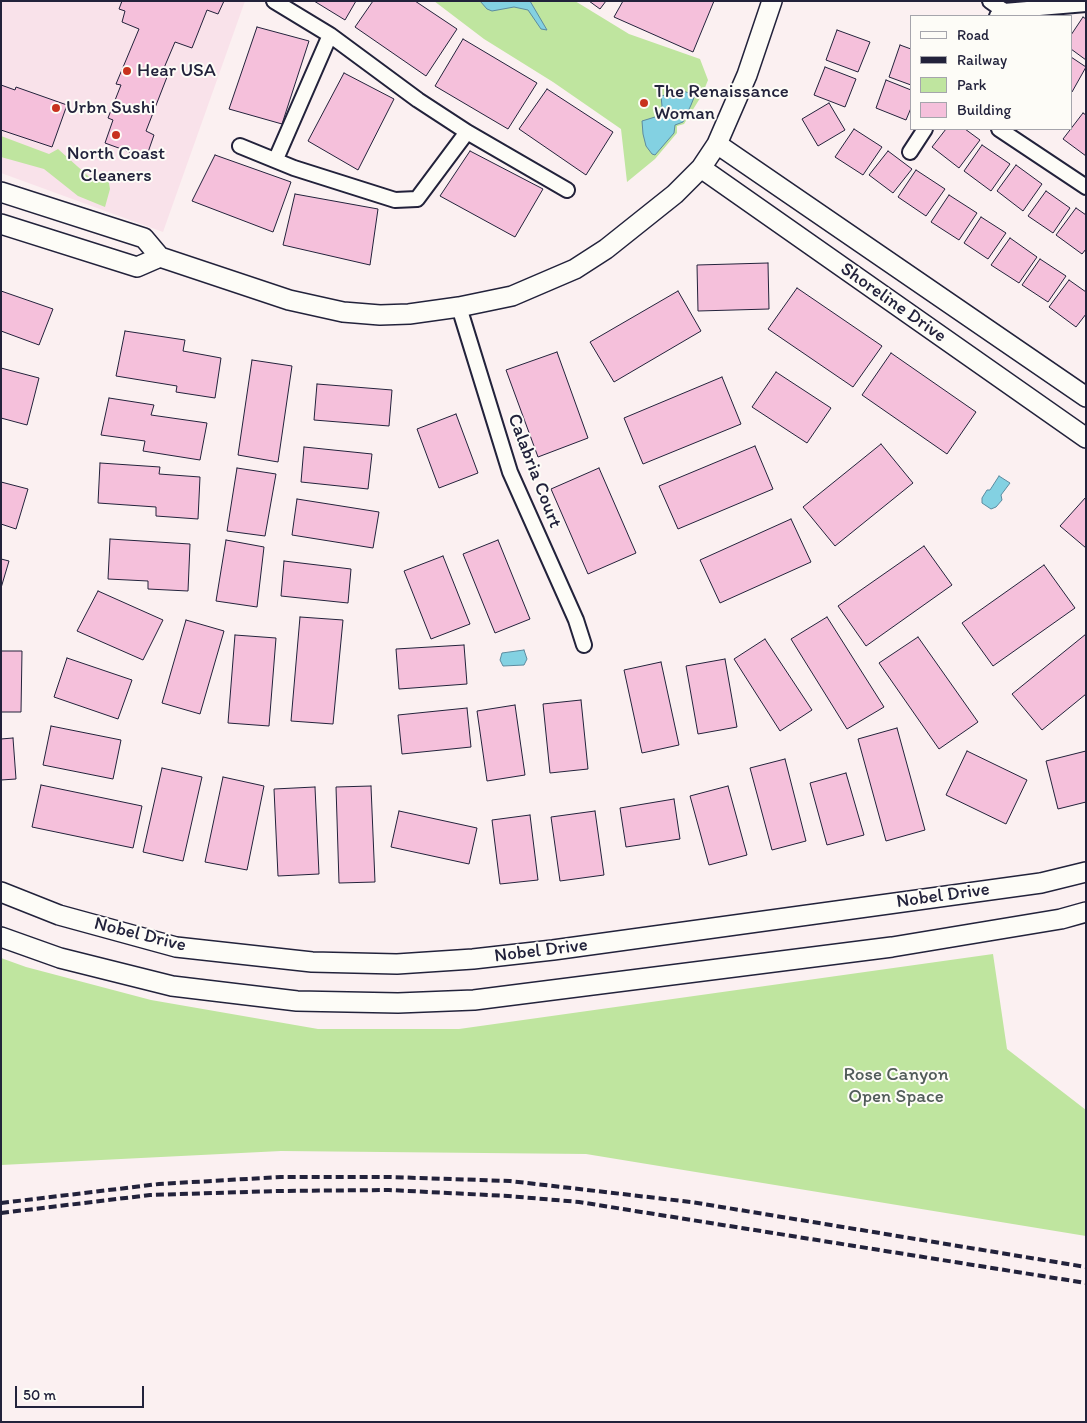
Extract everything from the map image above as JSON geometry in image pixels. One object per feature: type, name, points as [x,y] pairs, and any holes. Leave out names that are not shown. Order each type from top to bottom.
[{"type":"main road","points":[[1,192],[144,238],[160,257],[289,300],[343,312],[380,315],[409,314],[459,307],[512,296],[575,269],[606,249],[656,210],[701,168],[717,144],[747,75],[772,1]]},
{"type":"main road","name":"Shoreline Drive","points":[[717,144],[1086,397]]},
{"type":"main road","name":"Shoreline Drive","points":[[701,168],[1085,437]]},
{"type":"main road","points":[[1,224],[137,266],[160,257]]},
{"type":"main road","name":"Nobel Drive","points":[[1,892],[59,915],[176,947],[312,962],[397,964],[473,959],[553,950],[1041,883],[1086,872]]},
{"type":"main road","points":[[1,937],[60,958],[172,986],[297,1001],[398,1003],[474,1000],[892,947],[1061,919],[1086,912]]},
{"type":"street","points":[[274,1],[330,35],[418,100],[467,132],[567,190]]},
{"type":"street","points":[[990,1],[1000,14],[1086,4]]},
{"type":"street","points":[[276,159],[330,35]]},
{"type":"street","points":[[910,152],[924,130]]},
{"type":"street","points":[[1000,130],[1086,187]]},
{"type":"street","points":[[240,146],[276,159],[294,168],[395,200],[420,204],[467,132]]},
{"type":"street","name":"Calabria Court","points":[[459,307],[510,472],[576,620],[584,645]]},
{"type":"shaded area","points":[[1,1],[245,1],[163,232],[1,173]]},
{"type":"green space","points":[[434,1],[575,1],[629,34],[700,59],[708,80],[702,95],[684,124],[677,126],[677,133],[655,159],[627,182],[621,129],[553,82],[484,39]]},
{"type":"green space","points":[[1,136],[49,154],[58,149],[96,183],[104,176],[108,178],[110,189],[105,207],[78,196],[44,169],[1,157]]},
{"type":"green space","name":"Rose Canyon Open Space","points":[[993,954],[1007,1049],[1086,1110],[1086,1236],[586,1154],[281,1151],[1,1165],[1,958],[26,967],[151,1000],[318,1029],[459,1029]]},
{"type":"water","points":[[480,1],[530,1],[547,30],[541,29],[528,10],[514,7],[492,11],[487,9]]},
{"type":"water","points":[[683,91],[695,95],[683,122],[675,125],[674,133],[655,155],[652,154],[646,146],[642,121],[655,117],[659,112],[662,106],[661,96]]},
{"type":"water","points":[[999,476],[1010,483],[1001,495],[1002,500],[996,507],[991,509],[982,503],[982,498]]},
{"type":"water","points":[[524,650],[527,659],[524,665],[503,666],[500,660],[502,653]]},
{"type":"building","points":[[122,1],[224,1],[218,14],[207,10],[192,48],[175,42],[161,75],[167,77],[146,131],[154,135],[146,158],[105,143],[113,120],[108,118],[121,85],[116,84],[139,29],[122,22],[125,11],[119,9]]},
{"type":"building","points":[[314,1],[356,1],[345,20]]},
{"type":"building","points":[[373,1],[415,1],[457,29],[426,76],[355,27]]},
{"type":"building","points":[[589,1],[606,1],[600,9]]},
{"type":"building","points":[[623,1],[714,1],[693,52],[614,17]]},
{"type":"building","points":[[1083,17],[1086,19],[1086,60],[1072,50],[1072,34]]},
{"type":"building","points":[[257,27],[309,41],[282,124],[229,109]]},
{"type":"building","points":[[837,30],[870,42],[858,72],[826,60]]},
{"type":"building","points":[[463,39],[537,83],[508,129],[435,86]]},
{"type":"building","points":[[900,45],[910,49],[910,85],[889,77]]},
{"type":"building","points":[[1072,58],[1086,67],[1072,92]]},
{"type":"building","points":[[825,67],[856,79],[845,107],[814,95]]},
{"type":"building","points":[[344,73],[394,99],[358,170],[308,141]]},
{"type":"building","points":[[886,80],[910,90],[910,110],[906,120],[876,108]]},
{"type":"building","points":[[1,85],[15,90],[16,87],[67,105],[52,147],[1,130]]},
{"type":"building","points":[[547,89],[613,132],[586,175],[519,129]]},
{"type":"building","points":[[829,103],[845,130],[818,146],[802,119]]},
{"type":"building","points":[[1083,113],[1086,115],[1086,156],[1063,139],[1072,130]]},
{"type":"building","points":[[854,129],[882,147],[863,175],[835,157]]},
{"type":"building","points":[[945,130],[966,130],[980,140],[959,168],[932,147]]},
{"type":"building","points":[[982,145],[1010,164],[991,191],[964,171]]},
{"type":"building","points":[[470,151],[543,189],[515,237],[440,196]]},
{"type":"building","points":[[888,151],[912,169],[893,193],[869,175]]},
{"type":"building","points":[[215,155],[291,182],[273,232],[192,201]]},
{"type":"building","points":[[1016,165],[1042,184],[1023,211],[997,191]]},
{"type":"building","points":[[916,170],[945,189],[926,216],[898,197]]},
{"type":"building","points":[[1046,191],[1070,208],[1053,233],[1028,216]]},
{"type":"building","points":[[295,194],[378,209],[370,265],[283,245]]},
{"type":"building","points":[[949,195],[977,213],[959,240],[931,222]]},
{"type":"building","points":[[1076,208],[1086,215],[1086,249],[1082,254],[1056,235]]},
{"type":"building","points":[[981,217],[1006,233],[988,259],[964,243]]},
{"type":"building","points":[[1010,238],[1037,257],[1019,283],[991,265]]},
{"type":"building","points":[[1040,259],[1066,276],[1048,302],[1022,285]]},
{"type":"building","points":[[768,263],[769,309],[698,311],[697,265]]},
{"type":"building","points":[[1069,280],[1086,292],[1086,314],[1076,327],[1049,307]]},
{"type":"building","points":[[797,288],[882,346],[853,387],[768,329]]},
{"type":"building","points":[[1,291],[53,309],[39,345],[1,331]]},
{"type":"building","points":[[678,291],[701,331],[614,382],[590,342]]},
{"type":"building","points":[[125,331],[185,340],[183,351],[221,358],[215,398],[176,392],[177,386],[116,376]]},
{"type":"building","points":[[557,352],[588,438],[538,457],[506,370]]},
{"type":"building","points":[[891,353],[976,412],[947,454],[862,395]]},
{"type":"building","points":[[252,360],[292,366],[278,462],[238,455]]},
{"type":"building","points":[[1,368],[39,378],[27,425],[1,418]]},
{"type":"building","points":[[776,372],[831,408],[807,443],[752,407]]},
{"type":"building","points":[[722,377],[741,424],[643,464],[624,418]]},
{"type":"building","points":[[317,384],[392,390],[389,426],[314,420]]},
{"type":"building","points":[[109,398],[154,405],[151,415],[207,423],[200,460],[143,451],[145,441],[101,435]]},
{"type":"building","points":[[456,414],[478,473],[439,488],[417,429]]},
{"type":"building","points":[[881,444],[913,483],[835,546],[803,507]]},
{"type":"building","points":[[755,446],[773,489],[678,529],[659,486]]},
{"type":"building","points":[[304,447],[372,454],[368,489],[301,482]]},
{"type":"building","points":[[100,463],[160,467],[159,474],[200,477],[198,519],[156,516],[156,507],[98,503]]},
{"type":"building","points":[[237,468],[276,474],[265,536],[227,531]]},
{"type":"building","points":[[599,468],[636,553],[588,574],[551,489]]},
{"type":"building","points":[[1,482],[28,489],[16,529],[1,524]]},
{"type":"building","points":[[1086,497],[1086,548],[1060,526]]},
{"type":"building","points":[[297,499],[379,512],[373,548],[292,535]]},
{"type":"building","points":[[791,519],[811,562],[720,603],[700,560]]},
{"type":"building","points":[[110,539],[190,544],[188,591],[148,589],[148,581],[108,579]]},
{"type":"building","points":[[226,540],[264,547],[257,607],[216,601]]},
{"type":"building","points":[[498,540],[530,619],[495,633],[463,554]]},
{"type":"building","points":[[924,546],[952,585],[866,646],[838,606]]},
{"type":"building","points":[[443,556],[470,624],[431,639],[404,571]]},
{"type":"building","points":[[1,559],[9,561],[1,588]]},
{"type":"building","points":[[284,561],[351,569],[348,603],[281,596]]},
{"type":"building","points":[[1044,565],[1075,608],[993,666],[962,623]]},
{"type":"building","points":[[98,591],[163,620],[143,660],[77,631]]},
{"type":"building","points":[[300,617],[343,620],[333,724],[291,721]]},
{"type":"building","points":[[827,617],[884,707],[847,729],[791,639]]},
{"type":"building","points":[[186,620],[224,631],[200,714],[162,703]]},
{"type":"building","points":[[1086,634],[1086,694],[1042,730],[1012,694]]},
{"type":"building","points":[[235,635],[276,638],[269,726],[228,723]]},
{"type":"building","points":[[918,637],[978,722],[939,749],[879,663]]},
{"type":"building","points":[[765,639],[812,710],[780,731],[734,659]]},
{"type":"building","points":[[464,645],[467,684],[399,689],[396,649]]},
{"type":"building","points":[[1,651],[22,651],[21,712],[1,712]]},
{"type":"building","points":[[67,658],[132,680],[118,719],[54,697]]},
{"type":"building","points":[[725,659],[737,727],[698,734],[686,666]]},
{"type":"building","points":[[661,662],[679,745],[642,753],[624,670]]},
{"type":"building","points":[[581,700],[588,769],[550,773],[543,704]]},
{"type":"building","points":[[515,705],[525,775],[487,781],[477,711]]},
{"type":"building","points":[[467,708],[471,747],[402,754],[398,715]]},
{"type":"building","points":[[51,726],[121,740],[113,779],[43,765]]},
{"type":"building","points":[[897,728],[925,830],[886,841],[858,739]]},
{"type":"building","points":[[13,738],[16,779],[1,780],[1,739]]},
{"type":"building","points":[[967,751],[1027,780],[1006,824],[946,795]]},
{"type":"building","points":[[1086,751],[1086,802],[1058,809],[1046,761]]},
{"type":"building","points":[[785,759],[806,841],[772,850],[750,768]]},
{"type":"building","points":[[162,768],[202,777],[183,861],[143,852]]},
{"type":"building","points":[[846,773],[864,835],[827,845],[810,783]]},
{"type":"building","points":[[223,777],[264,786],[247,870],[205,862]]},
{"type":"building","points":[[41,785],[142,806],[133,848],[32,827]]},
{"type":"building","points":[[371,786],[375,882],[339,883],[336,787]]},
{"type":"building","points":[[728,786],[747,855],[709,865],[690,796]]},
{"type":"building","points":[[315,787],[319,874],[278,876],[274,789]]},
{"type":"building","points":[[674,799],[680,839],[626,847],[620,808]]},
{"type":"building","points":[[399,811],[477,828],[469,864],[391,847]]},
{"type":"building","points":[[595,811],[604,875],[560,881],[551,817]]},
{"type":"building","points":[[530,815],[538,880],[500,884],[492,820]]},
{"type":"railway","points":[[1,1203],[159,1184],[281,1177],[389,1177],[510,1181],[691,1202],[1086,1267]]},
{"type":"railway","points":[[1,1213],[150,1195],[389,1190],[508,1196],[579,1202],[1086,1283]]},
{"type":"place","name":"Hear USA","points":[[127,71]]},
{"type":"place","name":"The Renaissance Woman","points":[[644,103]]},
{"type":"place","name":"Urbn Sushi","points":[[56,108]]},
{"type":"place","name":"North Coast Cleaners","points":[[116,135]]}]
